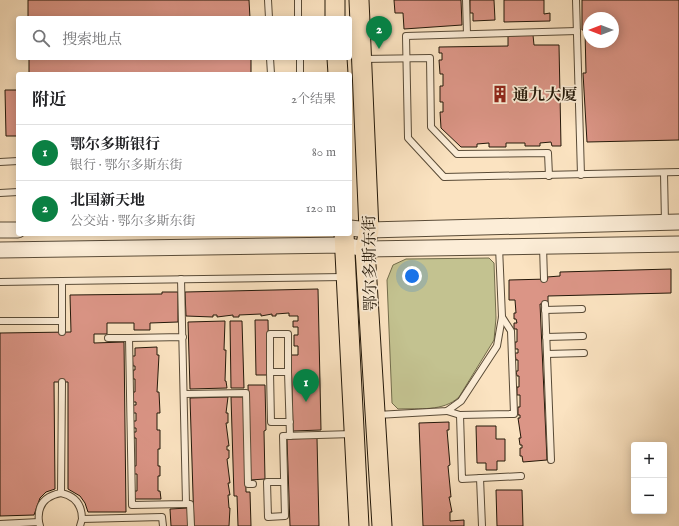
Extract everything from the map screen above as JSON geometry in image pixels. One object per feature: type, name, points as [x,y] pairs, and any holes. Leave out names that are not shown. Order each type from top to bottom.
[{"type":"main road","points":[[335,0],[335,16]]},
{"type":"main road","name":"鄂尔多斯东街","points":[[359,0],[369,230],[366,249],[382,526]]},
{"type":"main road","points":[[337,60],[338,72]]},
{"type":"main road","name":"鄂尔多斯东街","points":[[346,236],[360,526]]},
{"type":"street","points":[[352,234],[369,230],[672,222]]},
{"type":"street","points":[[0,230],[16,230]]},
{"type":"street","points":[[0,250],[323,236]]},
{"type":"street","points":[[347,236],[366,249],[679,244]]},
{"type":"lane","points":[[268,0],[269,16]]},
{"type":"lane","points":[[298,0],[298,16]]},
{"type":"lane","points":[[466,0],[467,34]]},
{"type":"lane","points":[[576,0],[581,175]]},
{"type":"lane","points":[[577,31],[406,36],[408,138],[444,177],[549,176],[679,172]]},
{"type":"lane","points":[[362,59],[430,58],[432,127],[457,154],[548,153],[549,176]]},
{"type":"lane","points":[[270,60],[271,72]]},
{"type":"lane","points":[[300,60],[300,72]]},
{"type":"lane","points":[[0,162],[16,161]]},
{"type":"lane","points":[[664,173],[672,222]]},
{"type":"lane","points":[[0,193],[16,192]]},
{"type":"lane","points":[[543,246],[544,279]]},
{"type":"lane","points":[[447,411],[461,401],[497,346],[502,317],[499,247]]},
{"type":"lane","points":[[0,282],[347,277]]},
{"type":"lane","points":[[182,279],[186,504]]},
{"type":"lane","points":[[62,281],[62,332]]},
{"type":"lane","points":[[551,460],[545,307],[582,308]]},
{"type":"lane","points":[[376,415],[447,411],[460,416],[514,414],[511,331],[502,317]]},
{"type":"lane","points":[[0,321],[62,321]]},
{"type":"lane","points":[[290,422],[271,422],[270,334],[288,334],[288,372],[290,422],[290,436]]},
{"type":"lane","points":[[546,337],[583,336]]},
{"type":"lane","points":[[108,338],[183,337]]},
{"type":"lane","points":[[128,338],[132,505],[190,504],[191,526]]},
{"type":"lane","points":[[547,354],[584,353]]},
{"type":"lane","points":[[270,372],[288,372]]},
{"type":"lane","points":[[61,493],[62,382]]},
{"type":"lane","points":[[184,394],[246,393],[248,484],[253,484]]},
{"type":"lane","points":[[460,416],[462,479],[521,476]]},
{"type":"lane","points":[[284,482],[267,482],[268,517],[285,516],[283,436],[355,434]]},
{"type":"lane","points":[[480,478],[482,526]]},
{"type":"lane","points":[[0,524],[40,524],[38,514],[43,502],[47,497],[61,493],[74,498],[79,504],[82,519],[80,526]]},
{"type":"lane","points":[[82,519],[162,517],[163,526]]},
{"type":"shaded area","points":[[489,258],[494,263],[496,318],[494,340],[459,397],[453,402],[438,407],[398,409],[392,403],[387,280],[393,265],[406,259]]},
{"type":"building","points":[[28,0],[249,0],[250,16],[28,16]]},
{"type":"building","points":[[394,0],[461,0],[462,25],[404,29],[403,13],[395,13]]},
{"type":"building","points":[[470,0],[494,0],[495,20],[473,21],[473,13],[470,13]]},
{"type":"building","points":[[504,0],[544,0],[544,14],[550,13],[550,21],[504,22]]},
{"type":"building","points":[[582,0],[679,0],[679,140],[587,142],[583,73],[586,73],[585,48],[619,48],[619,12],[583,12],[583,30]]},
{"type":"building","name":"通九大厦","points":[[533,35],[534,45],[559,45],[561,146],[552,146],[551,142],[540,143],[540,146],[525,146],[525,143],[506,143],[506,147],[489,147],[489,143],[477,144],[477,147],[461,147],[441,128],[440,112],[443,112],[443,102],[440,102],[440,86],[443,86],[443,74],[440,74],[439,60],[442,60],[442,53],[439,53],[439,47],[508,46],[508,36]]},
{"type":"building","points":[[29,60],[251,60],[251,72],[29,72]]},
{"type":"building","points":[[5,90],[16,90],[16,136],[6,136]]},
{"type":"building","points":[[671,269],[671,293],[548,296],[548,304],[540,304],[547,460],[523,462],[522,456],[520,456],[520,448],[522,448],[522,445],[520,445],[519,438],[521,438],[518,418],[520,418],[520,415],[518,415],[518,407],[520,407],[520,395],[517,395],[519,376],[517,376],[516,371],[518,371],[518,360],[516,360],[515,353],[518,353],[518,349],[515,349],[515,342],[517,342],[517,329],[514,329],[514,323],[517,323],[516,319],[514,319],[514,313],[516,313],[515,300],[509,300],[509,280],[548,279],[547,277],[560,276],[560,272]]},
{"type":"building","points":[[318,289],[321,430],[293,431],[291,355],[298,355],[298,346],[294,346],[294,335],[298,335],[298,327],[293,327],[293,321],[298,321],[298,316],[289,316],[289,313],[276,314],[276,316],[272,316],[272,314],[261,316],[261,314],[239,315],[239,317],[233,317],[233,315],[217,317],[217,315],[213,315],[213,317],[186,316],[185,292]]},
{"type":"building","points":[[162,292],[178,292],[178,322],[150,323],[150,330],[134,330],[134,323],[107,323],[107,334],[94,334],[94,343],[124,342],[126,512],[88,512],[85,503],[80,496],[68,489],[68,382],[54,382],[55,489],[46,492],[40,498],[34,515],[0,516],[0,333],[71,332],[70,295],[162,294]]},
{"type":"building","points":[[255,320],[268,320],[269,375],[256,375]]},
{"type":"building","points":[[225,321],[224,350],[226,350],[225,381],[227,388],[190,389],[188,322]]},
{"type":"building","points":[[230,321],[242,321],[244,388],[231,388]]},
{"type":"building","points":[[157,347],[157,355],[159,355],[157,392],[159,392],[160,413],[157,413],[157,430],[160,430],[158,466],[160,466],[160,476],[158,476],[158,491],[160,491],[161,499],[134,499],[134,491],[137,491],[137,474],[134,474],[134,466],[136,466],[136,438],[134,438],[133,432],[136,432],[136,428],[133,428],[133,421],[136,421],[136,413],[133,413],[133,405],[136,405],[136,402],[133,402],[135,379],[133,379],[133,370],[135,370],[135,366],[133,366],[132,356],[135,356],[135,348]]},
{"type":"building","points":[[248,385],[265,385],[265,479],[250,480]]},
{"type":"building","points":[[228,397],[226,413],[228,413],[228,423],[226,423],[229,446],[227,446],[227,450],[229,450],[229,458],[227,459],[230,483],[228,483],[230,495],[228,495],[230,508],[229,526],[194,526],[190,398]]},
{"type":"building","points":[[231,397],[244,397],[246,492],[250,492],[251,526],[238,526],[237,496],[234,496]]},
{"type":"building","points":[[449,422],[449,430],[447,430],[451,497],[449,497],[452,512],[450,512],[450,521],[464,520],[464,526],[423,526],[419,423]]},
{"type":"building","points":[[476,426],[496,426],[496,439],[505,439],[505,461],[497,461],[497,470],[486,470],[486,463],[477,463]]},
{"type":"building","points":[[317,438],[319,526],[290,526],[287,439]]},
{"type":"building","points":[[496,490],[522,490],[523,526],[497,526]]},
{"type":"building","points":[[188,508],[189,526],[171,526],[170,509]]},
{"type":"place","name":"北国新天地","points":[[379,49]]},
{"type":"place","name":"通九大厦","points":[[500,94]]},
{"type":"place","name":"鄂尔多斯银行","points":[[306,402]]}]
